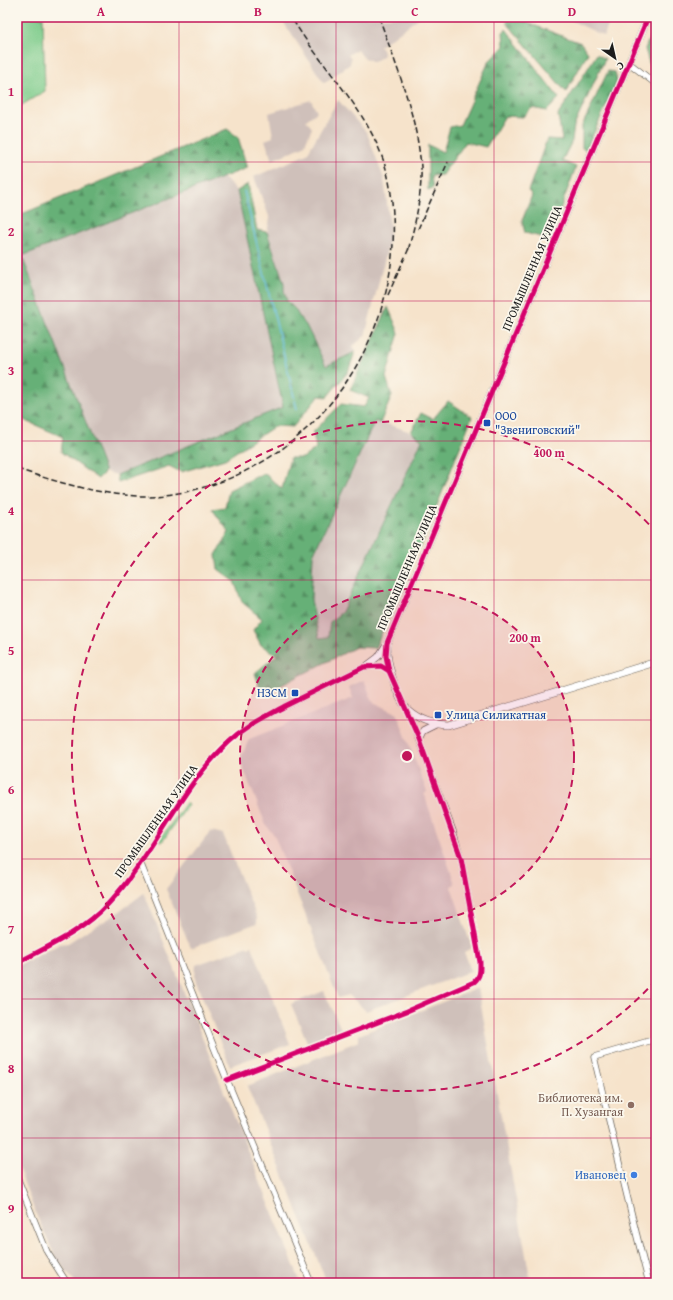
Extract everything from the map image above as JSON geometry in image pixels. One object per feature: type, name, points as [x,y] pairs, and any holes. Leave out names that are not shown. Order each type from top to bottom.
[{"type":"street","name":"ПРОМЫШЛЕННАЯ УЛИЦА","points":[[389,671],[386,656],[387,643],[648,17]]},
{"type":"street","points":[[629,63],[656,84]]},
{"type":"street","points":[[364,667],[378,657],[387,643]]},
{"type":"street","points":[[407,708],[420,718],[437,724],[455,724],[656,662]]},
{"type":"street","name":"ПРОМЫШЛЕННАЯ УЛИЦА","points":[[17,963],[77,929],[95,916],[123,887],[194,782],[218,753],[238,734],[274,712],[364,667],[381,666],[389,671]]},
{"type":"street","points":[[227,1080],[400,1013],[474,982],[478,978],[480,962],[461,858],[419,739],[407,708],[389,671]]},
{"type":"street","points":[[419,739],[423,731],[437,724]]},
{"type":"street","points":[[140,862],[227,1080],[311,1283]]},
{"type":"street","points":[[649,1283],[626,1199],[623,1174],[594,1057],[656,1039]]},
{"type":"street","points":[[17,1177],[47,1252],[67,1283]]},
{"type":"shaded area","points":[[280,17],[420,17],[380,46],[384,55],[374,62],[363,57],[357,49],[348,55],[351,59],[350,64],[324,83]]},
{"type":"shaded area","points":[[564,17],[611,17],[604,36]]},
{"type":"shaded area","points":[[311,100],[317,112],[306,120],[312,128],[304,146],[272,160],[265,140],[273,137],[269,113]]},
{"type":"shaded area","points":[[338,100],[367,133],[384,179],[390,227],[388,246],[365,336],[353,346],[355,352],[326,366],[306,325],[295,309],[287,301],[284,291],[284,283],[267,232],[270,219],[254,177],[307,154]]},
{"type":"shaded area","points":[[223,177],[237,191],[283,408],[117,475],[105,472],[22,256]]},
{"type":"shaded area","points":[[375,420],[411,432],[422,440],[342,612],[330,622],[328,637],[319,638],[311,600],[313,555]]},
{"type":"shaded area","points":[[364,680],[373,702],[397,713],[427,792],[424,794],[455,884],[451,886],[472,948],[464,952],[471,971],[366,1011],[349,995],[338,998],[274,835],[266,825],[240,760],[249,739],[353,698],[349,687]]},
{"type":"shaded area","points":[[211,831],[223,834],[257,918],[257,923],[191,948],[166,889]]},
{"type":"shaded area","points":[[144,893],[301,1283],[76,1283],[55,1256],[35,1212],[17,1164],[17,966],[60,944],[68,943],[115,915]]},
{"type":"shaded area","points":[[252,946],[290,1044],[230,1066],[195,979],[196,965]]},
{"type":"shaded area","points":[[478,988],[531,1283],[327,1283],[247,1086],[359,1041],[359,1035]]},
{"type":"shaded area","points":[[324,991],[341,1029],[308,1044],[291,1004]]},
{"type":"green space","points":[[17,17],[43,17],[45,91],[17,108]]},
{"type":"green space","points":[[512,17],[581,43],[588,53],[566,92],[506,22]]},
{"type":"green space","points":[[656,22],[656,73],[651,69],[645,49]]},
{"type":"green space","points":[[506,29],[559,98],[547,111],[532,108],[523,117],[505,116],[486,147],[466,142],[442,175],[431,176],[433,188],[428,190],[428,145],[443,152],[450,127],[460,125],[489,61],[504,46],[503,32]]},
{"type":"green space","points":[[597,54],[605,59],[574,126],[572,141],[562,161],[576,167],[549,239],[525,233],[522,221],[532,195],[528,191],[547,139],[562,140],[558,115]]},
{"type":"green space","points":[[608,71],[615,72],[617,82],[586,150],[582,148],[582,126]]},
{"type":"green space","points":[[227,129],[238,137],[247,168],[22,256],[105,472],[98,479],[61,452],[63,437],[17,417],[17,216]]},
{"type":"green space","points":[[248,184],[257,230],[267,232],[284,283],[284,291],[287,301],[295,309],[306,325],[326,366],[355,352],[348,372],[327,397],[319,396],[293,427],[275,426],[225,459],[181,472],[169,466],[118,483],[117,475],[283,407],[237,191]]},
{"type":"green space","points":[[388,307],[399,333],[386,377],[392,396],[380,423],[375,421],[313,555],[311,600],[319,638],[328,637],[330,622],[342,612],[422,440],[411,432],[421,413],[433,419],[448,401],[472,417],[421,546],[411,555],[404,566],[408,576],[375,648],[356,647],[272,690],[261,691],[255,673],[277,655],[261,645],[253,630],[262,619],[242,602],[234,581],[218,569],[216,555],[229,532],[212,509],[225,507],[229,490],[264,473],[282,489],[290,458],[303,458],[316,448],[313,432],[341,404],[364,407],[369,398],[350,390]]},
{"type":"green space","points":[[186,803],[188,805],[162,842],[160,842],[160,839]]},
{"type":"waterway","points":[[244,191],[297,409]]},
{"type":"railway","points":[[17,469],[74,486],[114,494],[133,496],[173,494],[225,480],[271,457],[311,424],[344,385],[369,340],[386,291],[393,240],[390,187],[384,162],[375,139],[363,118],[291,17]]},
{"type":"railway","points":[[379,17],[405,91],[419,148],[421,167],[419,199],[408,251]]},
{"type":"railway","points":[[418,229],[448,162]]},
{"type":"railway","points":[[388,295],[410,246]]},
{"type":"cycle path","points":[[227,1080],[407,1011],[474,982],[479,975],[480,962],[461,858],[419,739],[389,671],[386,656],[387,643],[648,17]]},
{"type":"cycle path","points":[[17,963],[77,930],[98,914],[108,904],[139,864],[195,780],[211,760],[242,731],[285,706],[364,667],[381,666],[389,671]]},
{"type":"place","name":"ООО \"Звениговский\"","points":[[487,423]]},
{"type":"place","name":"НЗСМ","points":[[295,693]]},
{"type":"place","name":"Улица Силикатная","points":[[438,715]]},
{"type":"place","name":"Библиотека им. П. Хузангая","points":[[631,1105]]},
{"type":"place","name":"Ивановец","points":[[634,1175]]}]
